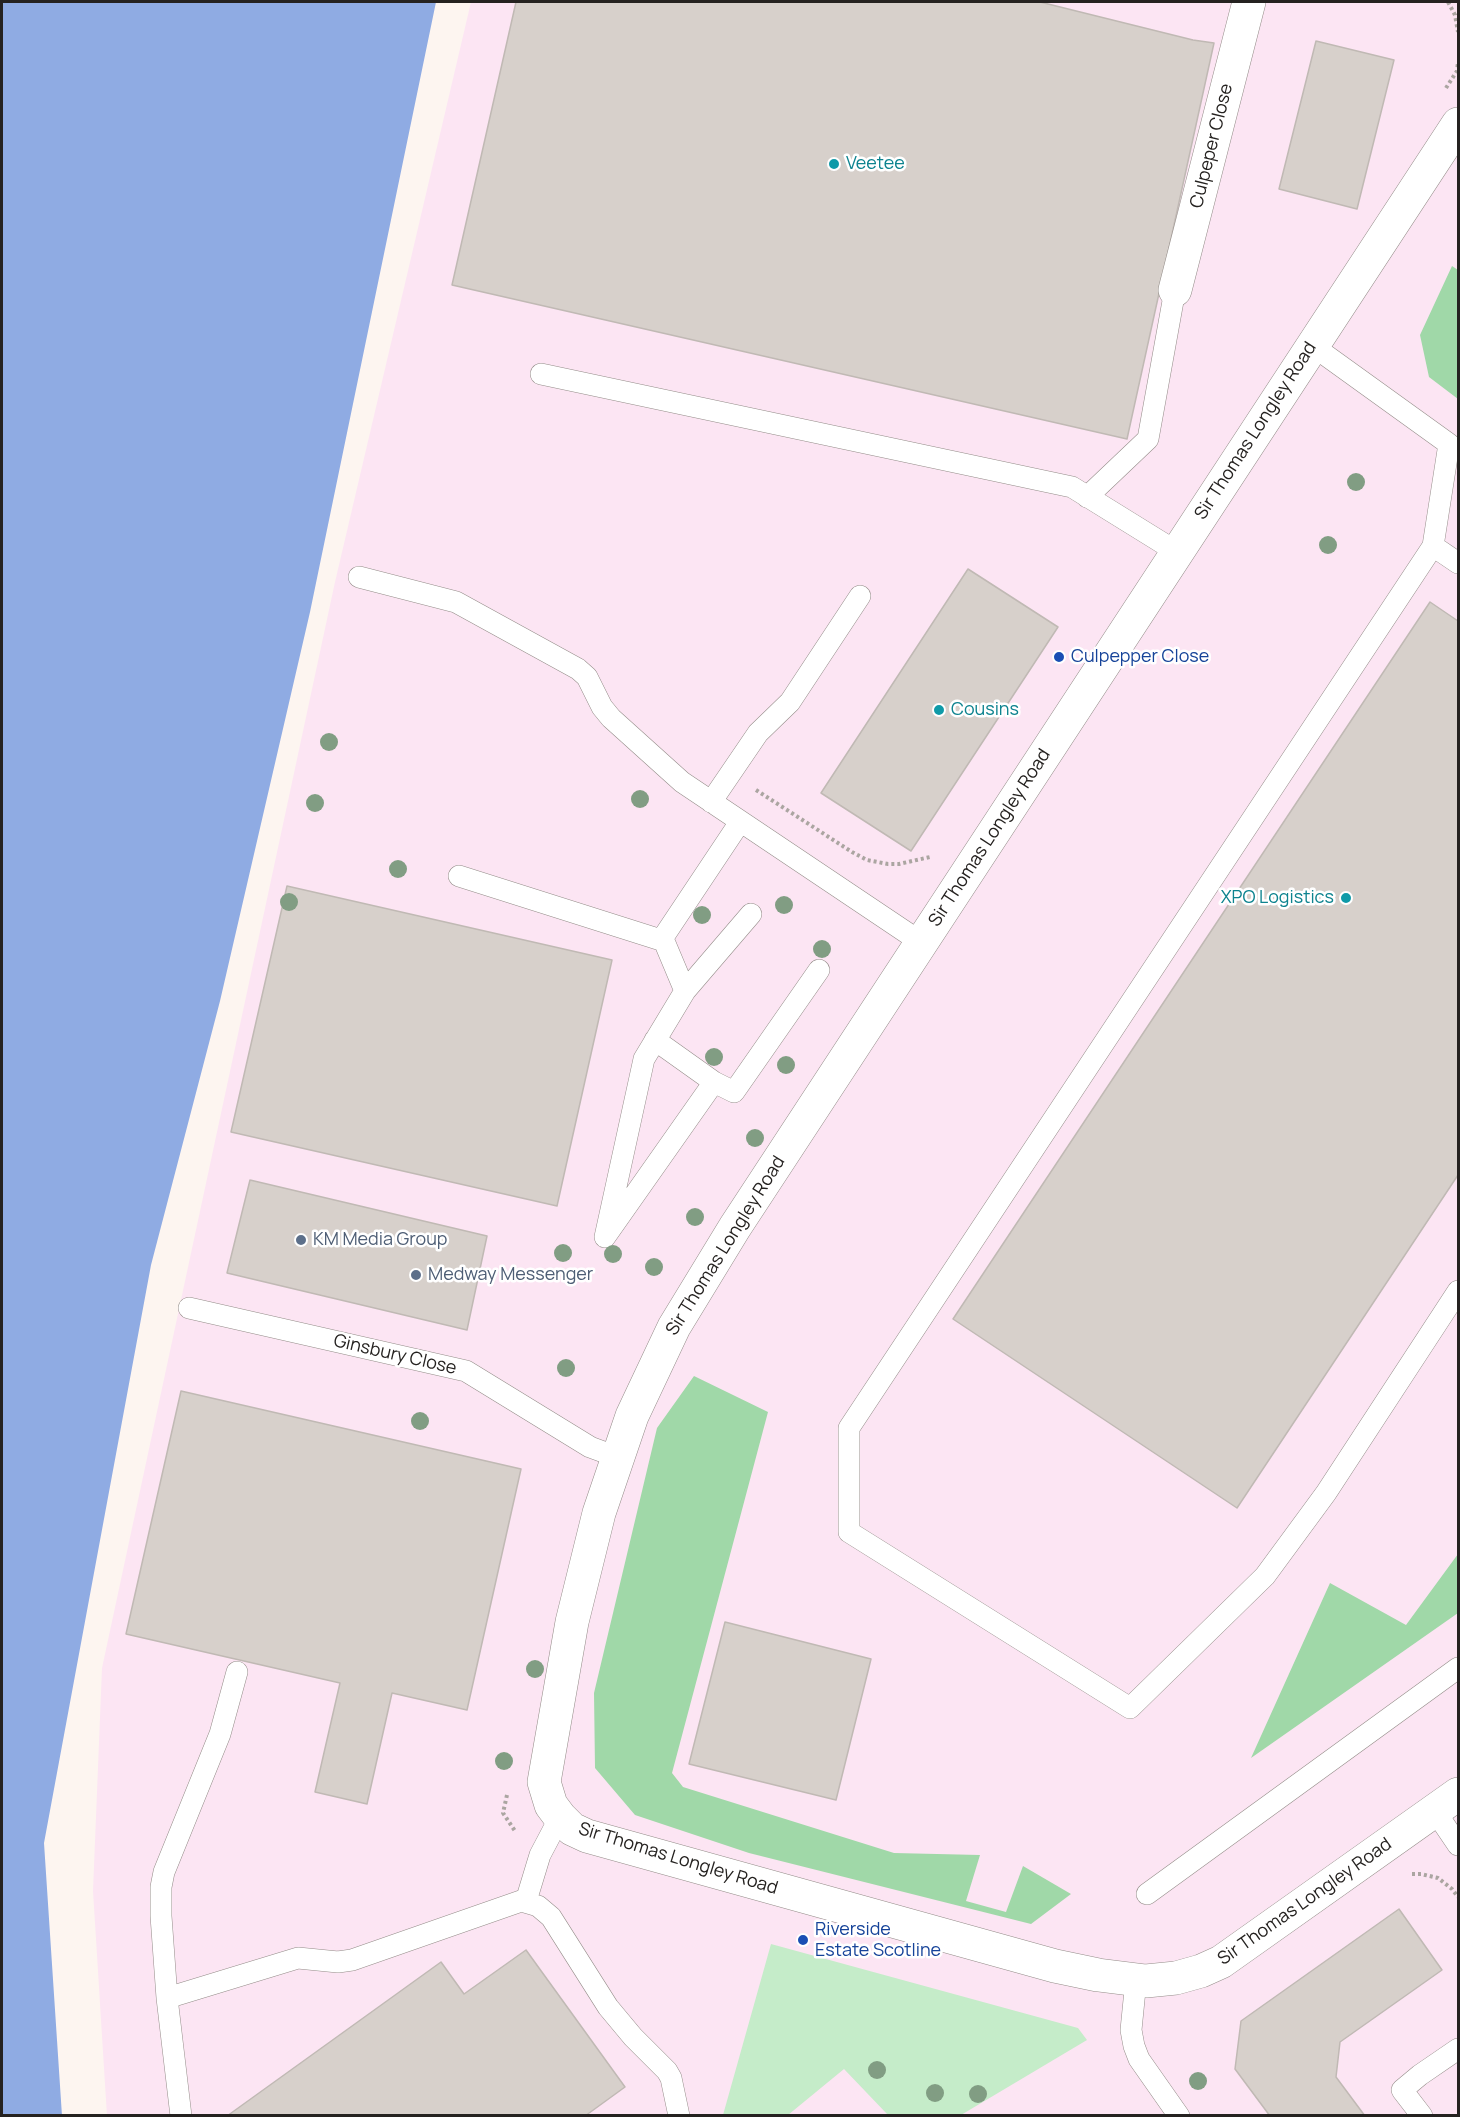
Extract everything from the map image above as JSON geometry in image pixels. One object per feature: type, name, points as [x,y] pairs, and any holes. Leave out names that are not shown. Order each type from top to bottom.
[{"type":"street","name":"Culpeper Close","points":[[1175,290],[1249,2]]},
{"type":"street","name":"Sir Thomas Longley Road","points":[[1447,1802],[1221,1962],[1176,1978],[1136,1980],[1055,1966],[587,1836],[572,1829],[560,1817],[551,1805],[544,1782],[583,1572],[599,1513],[632,1416],[698,1285],[1458,124]]},
{"type":"lane","points":[[1088,497],[1148,439],[1175,290]]},
{"type":"lane","points":[[1313,346],[1454,445],[1433,546],[849,1428],[849,1532],[1131,1708],[1265,1576],[1326,1492],[1458,1291]]},
{"type":"lane","points":[[541,374],[1072,487],[1177,552]]},
{"type":"lane","points":[[1433,546],[1458,563]]},
{"type":"lane","points":[[359,577],[456,602],[579,669],[587,676],[602,707],[611,718],[682,782],[922,943]]},
{"type":"lane","points":[[711,802],[758,733],[790,702],[860,596]]},
{"type":"lane","points":[[685,992],[662,939],[740,822]]},
{"type":"lane","points":[[459,876],[664,941]]},
{"type":"lane","points":[[714,1082],[606,1238],[644,1059],[685,992],[751,914]]},
{"type":"lane","points":[[655,1040],[714,1082],[734,1092],[819,970]]},
{"type":"lane","name":"Ginsbury Close","points":[[189,1308],[466,1371],[590,1447],[617,1457]]},
{"type":"lane","points":[[1147,1893],[1458,1668]]},
{"type":"lane","points":[[181,2115],[167,1998],[161,1887],[164,1872],[220,1734],[237,1672]]},
{"type":"lane","points":[[1447,1802],[1458,1845]]},
{"type":"lane","points":[[526,1901],[540,1855],[560,1817]]},
{"type":"lane","points":[[167,1998],[298,1958],[338,1962],[352,1960],[518,1901],[526,1901],[538,1906],[551,1917],[608,2007],[633,2037],[667,2071],[671,2078],[679,2115]]},
{"type":"lane","points":[[1136,1980],[1131,2030],[1134,2046],[1139,2059],[1179,2115]]},
{"type":"lane","points":[[1422,2115],[1402,2090],[1420,2074],[1458,2049]]},
{"type":"path","points":[[1448,2],[1455,15],[1458,32]]},
{"type":"path","points":[[730,773],[867,860],[899,864],[919,861],[936,854]]},
{"type":"shaded area","points":[[471,2],[1458,2],[1458,2115],[107,2116],[93,1891],[102,1668],[335,582]]},
{"type":"green space","points":[[1452,266],[1458,270],[1458,399],[1429,377],[1420,335]]},
{"type":"green space","points":[[694,1376],[768,1412],[672,1773],[683,1787],[894,1853],[980,1855],[966,1901],[1006,1912],[1023,1866],[1071,1894],[1031,1924],[749,1853],[635,1815],[595,1768],[594,1693],[657,1428]]},
{"type":"green space","points":[[1458,1554],[1458,1613],[1251,1758],[1330,1583],[1406,1625]]},
{"type":"green space","points":[[771,1944],[1078,2028],[1087,2040],[961,2115],[888,2115],[844,2069],[788,2115],[723,2115]]},
{"type":"water","points":[[2,2],[436,2],[310,612],[220,1001],[151,1265],[44,1843],[62,2116],[2,2115]]},
{"type":"building","name":"Veetee","points":[[516,2],[1040,2],[1193,40],[1214,43],[1127,439],[452,285]]},
{"type":"building","points":[[1316,41],[1394,60],[1357,209],[1279,189]]},
{"type":"building","name":"Cousins","points":[[968,569],[1058,627],[911,851],[821,793]]},
{"type":"building","name":"XPO Logistics","points":[[1430,602],[1458,621],[1458,1175],[1237,1508],[953,1319]]},
{"type":"building","points":[[287,886],[612,960],[557,1206],[231,1132]]},
{"type":"building","points":[[250,1180],[487,1236],[467,1330],[227,1273]]},
{"type":"building","points":[[181,1391],[521,1469],[467,1710],[392,1693],[367,1804],[315,1792],[340,1683],[126,1634]]},
{"type":"building","points":[[725,1622],[871,1659],[836,1800],[689,1764]]},
{"type":"building","points":[[1399,1909],[1442,1970],[1340,2042],[1336,2077],[1365,2116],[1270,2116],[1235,2069],[1241,2021]]},
{"type":"building","points":[[526,1950],[625,2087],[585,2116],[227,2116],[441,1962],[464,1994]]},
{"type":"place","name":"Veetee","points":[[834,164]]},
{"type":"place","name":"Culpepper Close","points":[[1059,657]]},
{"type":"place","name":"Cousins","points":[[939,710]]},
{"type":"place","name":"XPO Logistics","points":[[1346,898]]},
{"type":"place","name":"KM Media Group","points":[[301,1240]]},
{"type":"place","name":"Medway Messenger","points":[[416,1275]]},
{"type":"place","name":"Riverside Estate Scotline","points":[[803,1940]]}]
